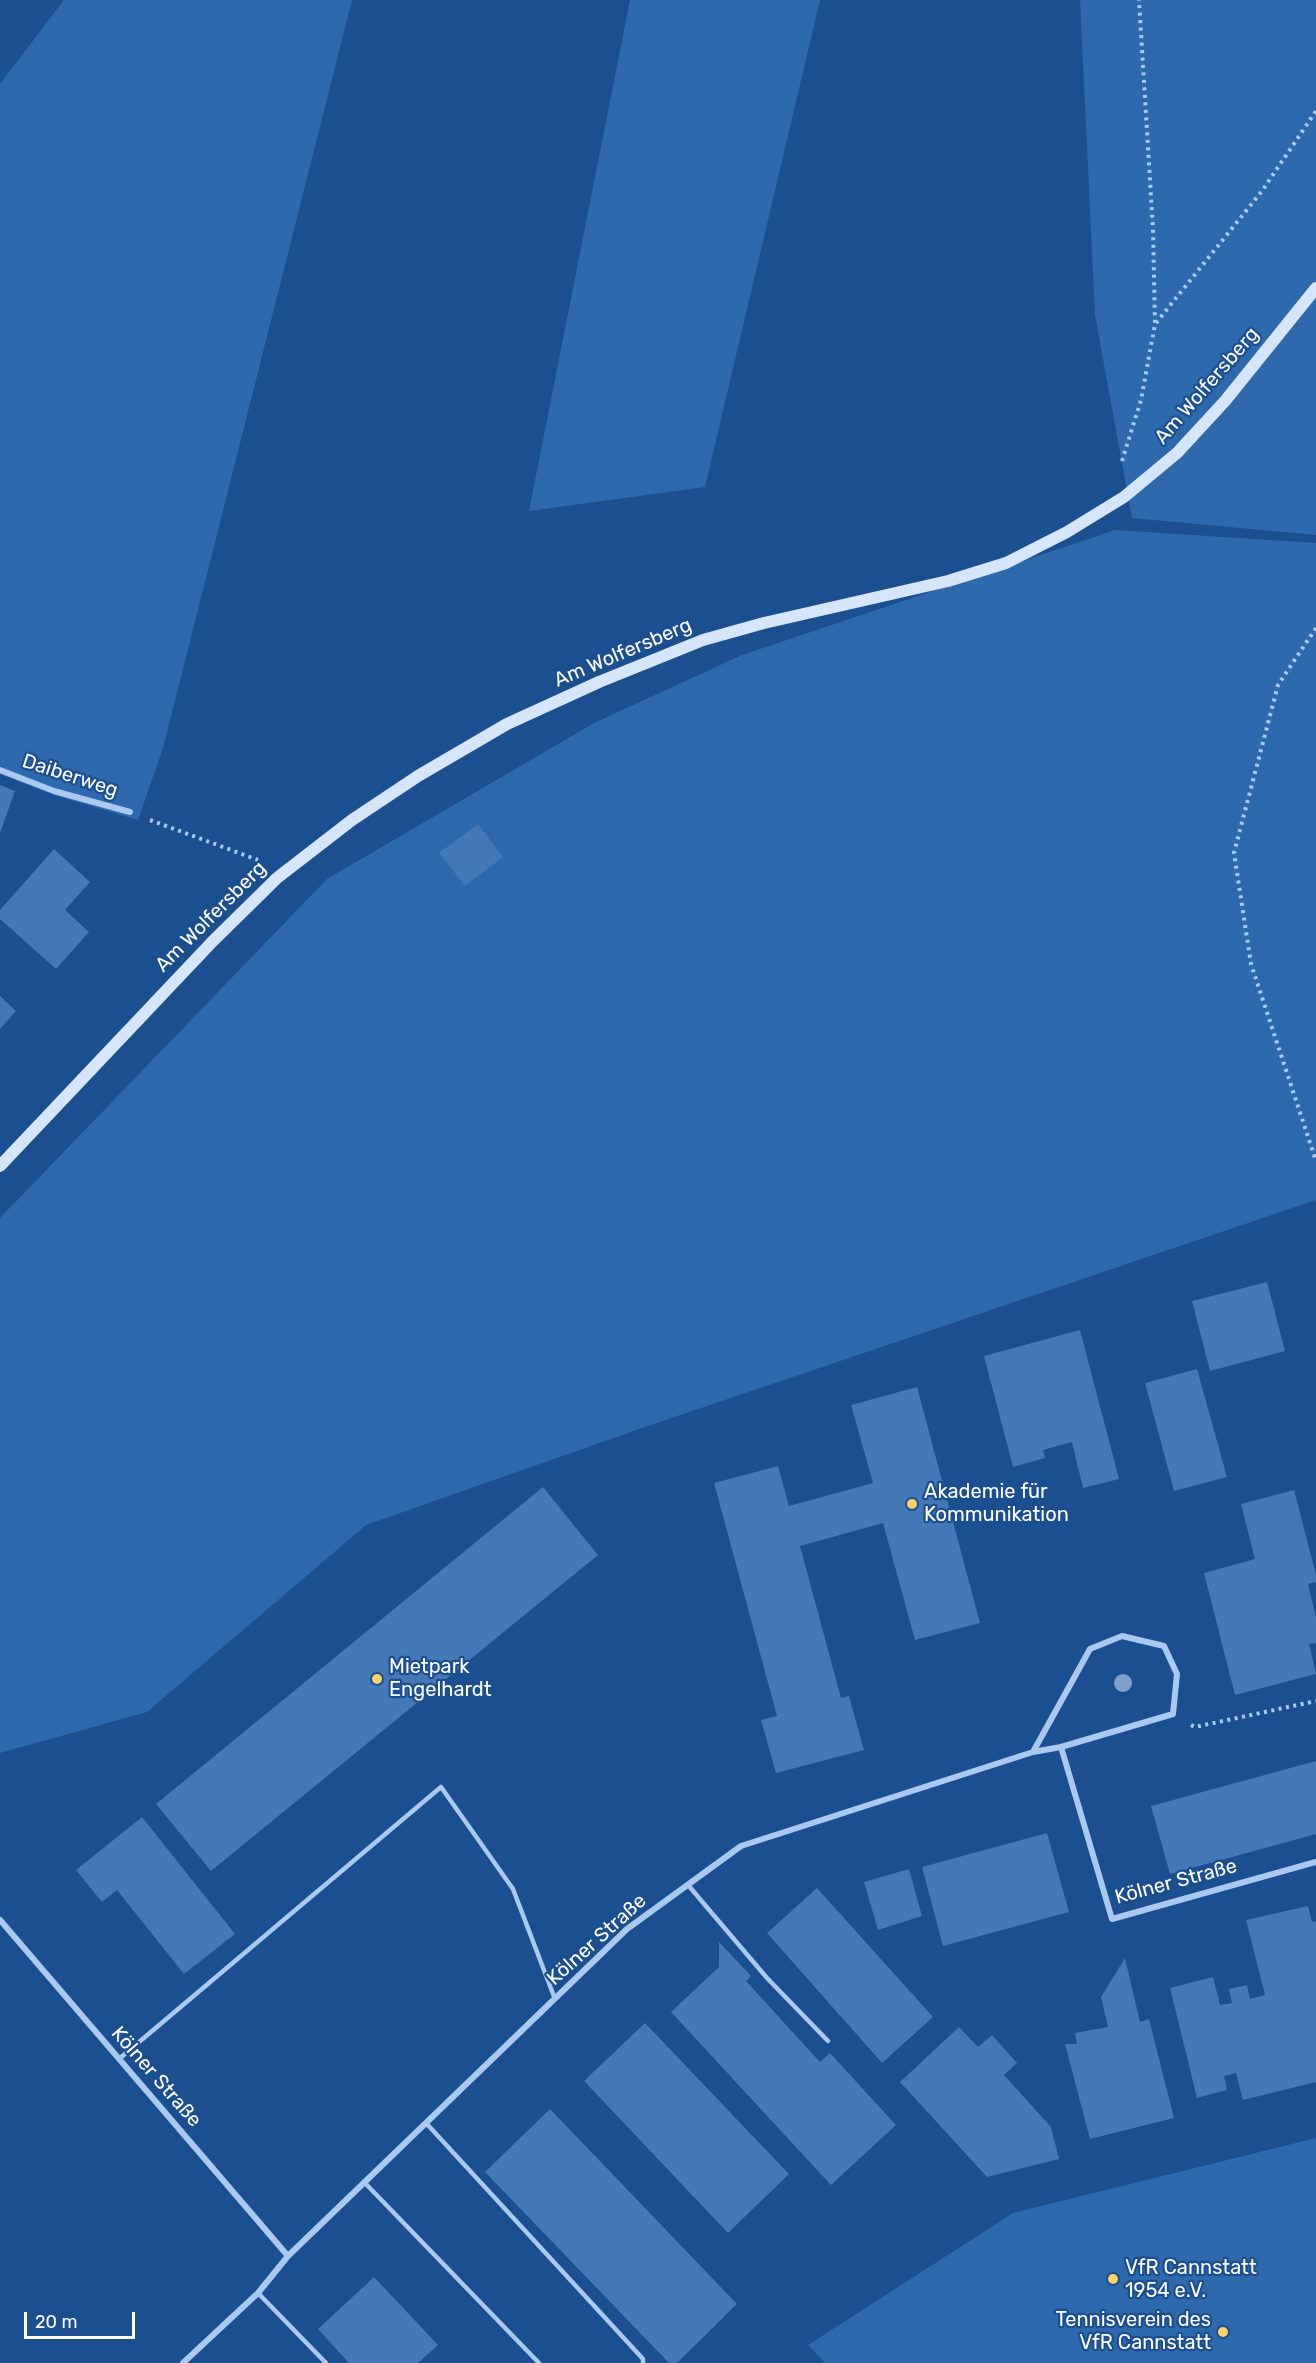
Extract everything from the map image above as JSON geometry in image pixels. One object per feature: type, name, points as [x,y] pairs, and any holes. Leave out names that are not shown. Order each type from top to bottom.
[{"type":"main road","name":"Am Wolfersberg","points":[[2,1162],[204,950],[276,878],[352,820],[418,776],[507,724],[599,682],[702,640],[764,623],[948,581],[1006,563],[1067,532],[1124,496],[1177,453],[1225,401],[1316,288]]},
{"type":"street","name":"Daiberweg","points":[[0,770],[54,791],[130,812]]},
{"type":"street","points":[[1033,1752],[1090,1648],[1122,1636],[1164,1646],[1177,1674],[1173,1714]]},
{"type":"street","name":"Kölner Straße","points":[[183,2363],[258,2293],[288,2256],[627,1929],[741,1846],[1033,1752],[1061,1747],[1173,1714]]},
{"type":"street","name":"Kölner Straße","points":[[1061,1747],[1112,1919],[1316,1862]]},
{"type":"street","name":"Kölner Straße","points":[[0,1920],[288,2256]]},
{"type":"lane","points":[[119,2059],[441,1787],[513,1889],[555,1999]]},
{"type":"lane","points":[[688,1885],[767,1978],[828,2041]]},
{"type":"lane","points":[[426,2123],[635,2350],[643,2359],[643,2363]]},
{"type":"lane","points":[[364,2182],[539,2363]]},
{"type":"lane","points":[[258,2293],[326,2363]]},
{"type":"path","points":[[1122,461],[1140,400],[1155,324],[1154,229],[1139,0]]},
{"type":"path","points":[[1155,324],[1262,191],[1316,111]]},
{"type":"path","points":[[1316,628],[1278,685],[1234,853],[1251,964],[1316,1161]]},
{"type":"path","points":[[130,812],[258,861]]},
{"type":"path","points":[[1173,1714],[1195,1727],[1316,1701]]},
{"type":"shaded area","points":[[64,0],[352,0],[163,748],[138,820],[54,795],[0,774],[0,84]]},
{"type":"shaded area","points":[[630,0],[820,0],[705,487],[529,511]]},
{"type":"shaded area","points":[[1080,0],[1316,0],[1316,535],[1132,518],[1095,315]]},
{"type":"shaded area","points":[[1115,530],[1316,543],[1316,1200],[645,1427],[366,1525],[147,1712],[0,1753],[0,1218],[327,879],[594,723],[742,655]]},
{"type":"shaded area","name":"VfR Cannstatt 1954 e.V.","points":[[1316,2138],[1316,2363],[825,2363],[808,2345],[1013,2213]]},
{"type":"building","points":[[0,785],[15,791],[0,833]]},
{"type":"building","points":[[478,824],[503,857],[465,886],[439,853]]},
{"type":"building","points":[[54,849],[90,882],[65,910],[89,932],[56,969],[0,919],[0,910]]},
{"type":"building","points":[[0,996],[16,1011],[0,1029]]},
{"type":"building","points":[[1267,1282],[1285,1351],[1210,1371],[1192,1301]]},
{"type":"building","points":[[1080,1330],[1119,1479],[1083,1488],[1072,1442],[1043,1450],[1045,1458],[1013,1467],[984,1356]]},
{"type":"building","points":[[1197,1369],[1227,1477],[1174,1491],[1145,1383]]},
{"type":"building","points":[[917,1387],[980,1623],[915,1640],[883,1523],[800,1546],[841,1698],[849,1696],[864,1750],[776,1773],[761,1720],[777,1716],[714,1483],[778,1466],[789,1506],[873,1483],[851,1405]]},
{"type":"building","name":"Mietpark Engelhardt","points":[[543,1487],[598,1555],[211,1871],[156,1804]]},
{"type":"building","points":[[1294,1490],[1316,1575],[1316,1582],[1308,1584],[1316,1618],[1316,1643],[1309,1644],[1316,1674],[1235,1695],[1204,1573],[1255,1559],[1241,1504]]},
{"type":"building","points":[[1316,1761],[1316,1834],[1170,1874],[1151,1806]]},
{"type":"building","points":[[142,1817],[235,1934],[184,1974],[117,1890],[102,1902],[76,1870]]},
{"type":"building","points":[[1047,1833],[1069,1912],[943,1946],[922,1867]]},
{"type":"building","points":[[909,1869],[922,1916],[878,1930],[864,1882]]},
{"type":"building","points":[[817,1888],[933,2017],[882,2063],[767,1933]]},
{"type":"building","points":[[1308,1906],[1312,1922],[1316,1921],[1316,2082],[1243,2100],[1236,2073],[1224,2076],[1227,2090],[1197,2098],[1170,1988],[1213,1977],[1220,2005],[1232,2003],[1229,1989],[1247,1985],[1250,1999],[1265,1995],[1246,1920]]},
{"type":"building","points":[[719,1942],[751,1976],[746,1981],[820,2062],[830,2053],[896,2125],[831,2185],[671,2012],[719,1967]]},
{"type":"building","points":[[1125,1958],[1140,2022],[1149,2019],[1174,2118],[1090,2139],[1065,2044],[1077,2044],[1075,2033],[1108,2027],[1101,1997]]},
{"type":"building","points":[[645,2023],[789,2174],[728,2233],[584,2081]]},
{"type":"building","points":[[959,2027],[978,2047],[992,2035],[1017,2063],[1004,2075],[1051,2127],[1059,2159],[987,2177],[900,2082]]},
{"type":"building","points":[[550,2109],[737,2304],[677,2363],[669,2363],[485,2172]]},
{"type":"building","points":[[374,2277],[438,2345],[418,2363],[349,2363],[318,2329]]},
{"type":"place","name":"Akademie für Kommunikation","points":[[912,1504]]},
{"type":"place","name":"Mietpark Engelhardt","points":[[377,1679]]},
{"type":"place","name":"VfR Cannstatt 1954 e.V.","points":[[1113,2279]]},
{"type":"place","name":"Tennisverein des VfR Cannstatt","points":[[1223,2332]]}]
